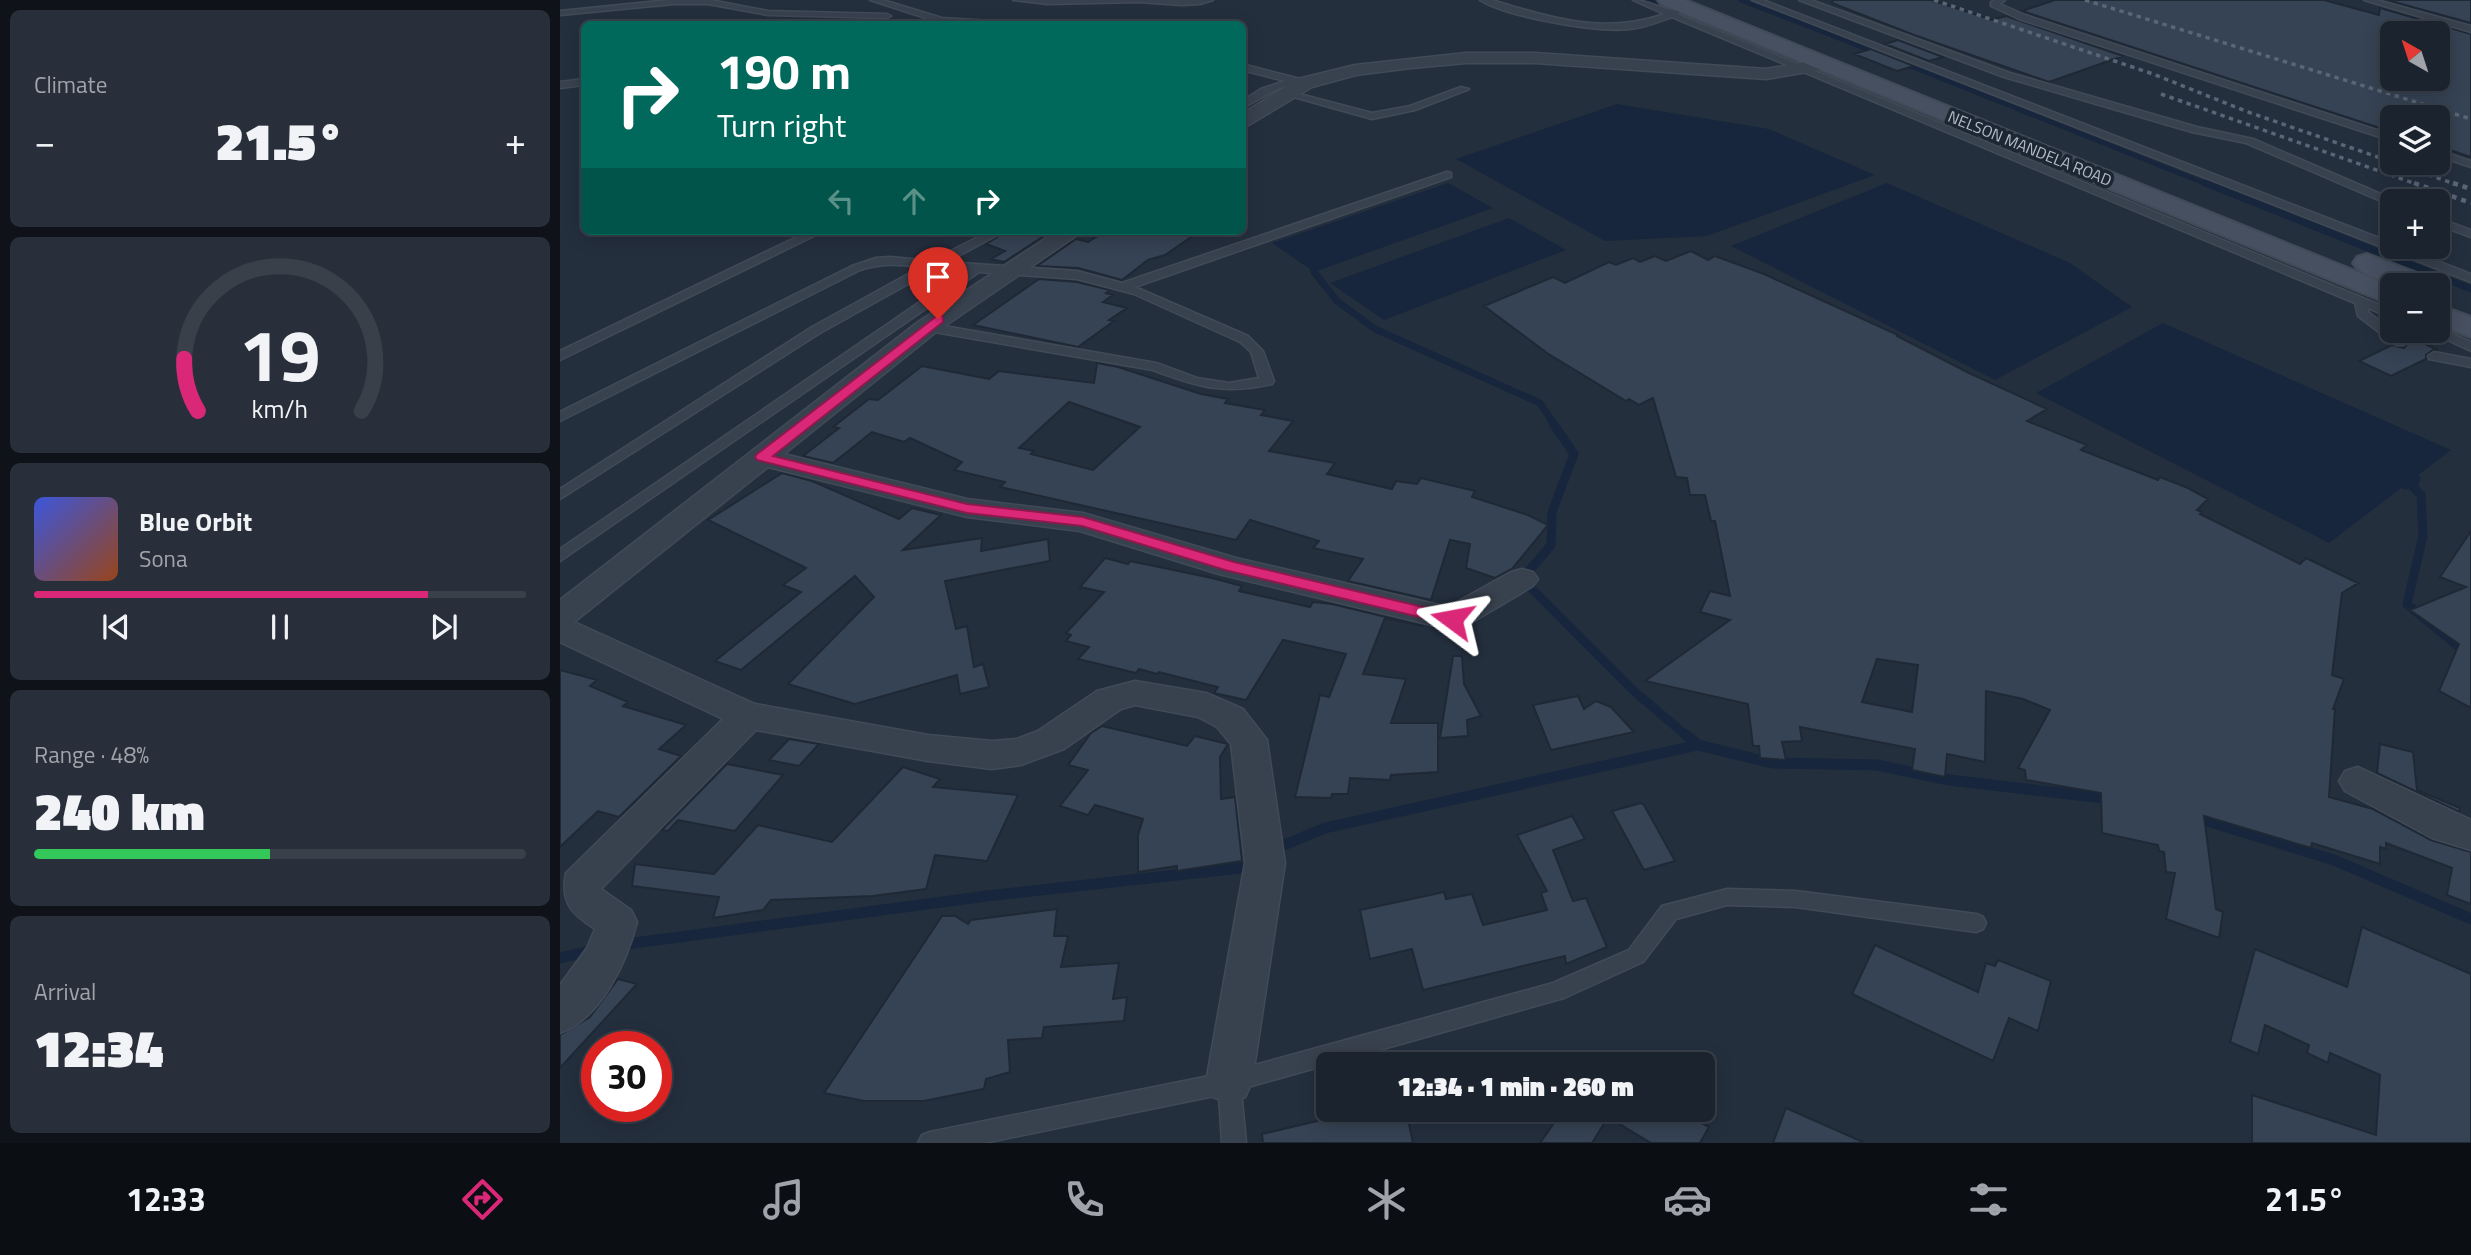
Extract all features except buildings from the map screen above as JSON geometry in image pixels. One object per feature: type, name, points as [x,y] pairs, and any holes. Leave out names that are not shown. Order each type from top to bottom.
[{"type":"main road","name":"NELSON MANDELA ROAD","points":[[1683,6],[1814,66],[2359,292],[2380,295]]},
{"type":"main road","name":"NELSON MANDELA ROAD","points":[[1683,6],[2391,273]]},
{"type":"main road","points":[[2450,296],[2471,304]]},
{"type":"main road","points":[[2450,319],[2471,328]]},
{"type":"street","points":[[1246,120],[1296,86],[1355,70],[1466,58],[1535,58],[1766,74],[1814,66]]},
{"type":"street","points":[[560,617],[927,327],[1066,235]]},
{"type":"street","points":[[762,457],[967,508],[1083,522],[1230,567],[1452,619],[1522,579]]},
{"type":"street","points":[[560,629],[748,716],[928,748],[992,755],[1021,752],[1051,740],[1109,700],[1135,693],[1206,706],[1230,718],[1249,740],[1265,863],[1229,1082]]},
{"type":"street","points":[[560,1014],[588,986],[611,946],[617,922],[582,899],[580,884],[748,716]]},
{"type":"street","points":[[2358,782],[2446,827],[2471,835]]},
{"type":"lane","points":[[874,0],[913,13],[954,21]]},
{"type":"lane","points":[[1017,0],[1060,3],[1140,0],[1181,4],[1209,0]]},
{"type":"lane","points":[[1484,0],[1524,13],[1608,27],[1630,27],[1683,6]]},
{"type":"lane","points":[[1637,0],[1683,6]]},
{"type":"lane","points":[[1756,0],[2471,278]]},
{"type":"lane","points":[[1803,0],[2007,75],[2195,130],[2249,141],[2380,197]]},
{"type":"lane","points":[[2001,0],[1994,4],[2022,17],[2380,134]]},
{"type":"lane","points":[[2368,0],[2471,29]]},
{"type":"lane","points":[[560,13],[674,2],[708,2],[768,13],[887,16]]},
{"type":"lane","points":[[863,21],[913,13]]},
{"type":"lane","points":[[1246,68],[1372,116],[1412,108],[1464,89]]},
{"type":"lane","points":[[560,85],[581,82]]},
{"type":"lane","points":[[1246,102],[1264,91],[1296,86]]},
{"type":"lane","points":[[2450,157],[2471,164]]},
{"type":"lane","points":[[1122,287],[1380,195],[1447,175]]},
{"type":"lane","points":[[2450,226],[2471,234]]},
{"type":"lane","points":[[560,356],[810,235]]},
{"type":"lane","points":[[560,495],[816,330],[991,235]]},
{"type":"lane","points":[[560,417],[856,268],[876,261],[890,260],[974,270],[1012,269],[1077,275],[1122,287],[1185,311],[1244,339],[1257,351],[1267,381],[1229,387],[1194,381],[1156,366],[927,327]]},
{"type":"lane","points":[[560,556],[974,270]]},
{"type":"lane","points":[[2359,292],[2380,306]]},
{"type":"lane","points":[[2359,292],[2362,313],[2380,327]]},
{"type":"lane","points":[[2450,337],[2471,346]]},
{"type":"lane","points":[[2434,356],[2471,363]]},
{"type":"lane","points":[[930,1143],[1229,1082],[1556,991],[1636,956],[1669,912],[1727,897],[1796,899],[1976,923]]},
{"type":"lane","points":[[1229,1082],[1234,1143]]},
{"type":"water","points":[[1617,104],[1769,129],[1875,175],[1707,236],[1605,241],[1456,159]]},
{"type":"water","points":[[1448,183],[1493,208],[1314,272],[1272,243]]},
{"type":"water","points":[[1887,183],[2070,263],[2132,307],[1995,380],[1731,246]]},
{"type":"water","points":[[1509,218],[1566,250],[1384,320],[1330,283]]},
{"type":"water","points":[[2163,323],[2451,450],[2329,543],[2036,393]]},
{"type":"waterway","points":[[1646,0],[1659,5]]},
{"type":"waterway","points":[[1741,0],[1880,54]]},
{"type":"waterway","points":[[1702,23],[1798,63]]},
{"type":"waterway","points":[[1903,63],[2209,185]]},
{"type":"waterway","points":[[2205,183],[2471,289]]},
{"type":"waterway","points":[[1314,272],[1337,301],[1375,329],[1540,403],[1554,424]]},
{"type":"waterway","points":[[1553,423],[1574,454],[1552,512],[1551,545],[1522,579],[1635,692],[1688,737]]},
{"type":"waterway","points":[[2405,485],[2416,479],[2413,487],[2421,495],[2423,536],[2407,604],[2471,657]]},
{"type":"waterway","points":[[1686,735],[1698,745]]},
{"type":"waterway","points":[[1272,850],[1325,828],[1698,745]]},
{"type":"waterway","points":[[1698,745],[1772,763],[1877,765],[1949,780],[2112,799]]},
{"type":"waterway","points":[[2194,817],[2334,860],[2471,919]]},
{"type":"waterway","points":[[619,945],[987,896],[1249,867],[1253,863]]},
{"type":"waterway","points":[[560,958],[595,950]]},
{"type":"railway","points":[[1934,0],[2153,74],[2248,112],[2380,158]]},
{"type":"railway","points":[[2085,0],[2471,119]]},
{"type":"railway","points":[[2161,94],[2419,185]]},
{"type":"railway","points":[[2429,175],[2458,185]]},
{"type":"railway","points":[[2414,183],[2471,203]]},
{"type":"railway","points":[[2453,183],[2471,189]]},
{"type":"route","points":[[938,319],[762,457],[967,508],[1083,522],[1230,567],[1452,619]]}]
